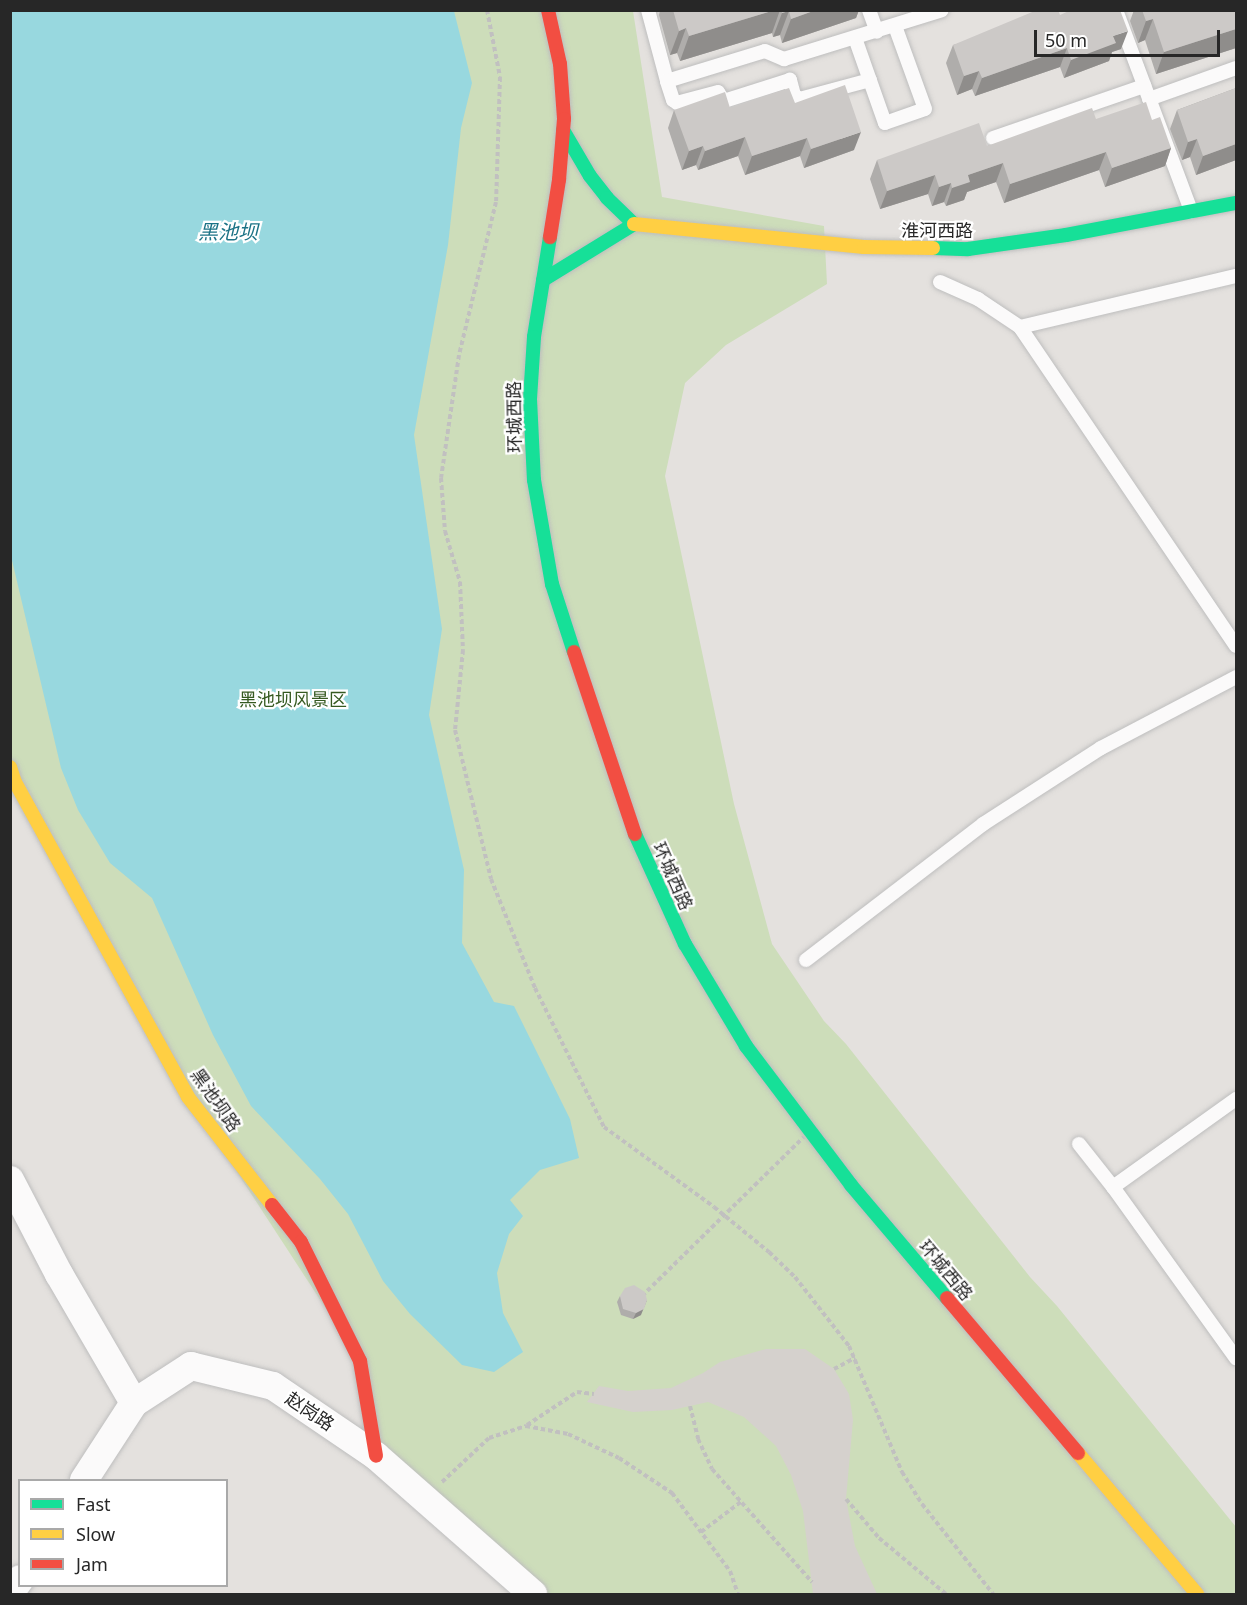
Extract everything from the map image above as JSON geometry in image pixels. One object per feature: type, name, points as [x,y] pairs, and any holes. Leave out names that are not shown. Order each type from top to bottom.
[{"type":"street","name":"环城西路","points":[[548,10],[560,64],[563,130],[559,180],[534,337],[530,399],[534,480],[546,557],[631,825],[685,944],[746,1046],[851,1185],[1197,1594]]},
{"type":"street","points":[[543,280],[634,224],[607,198],[590,176],[563,130]]},
{"type":"street","name":"淮河西路","points":[[634,224],[864,247],[938,250],[993,247],[1236,203]]},
{"type":"street","name":"黑池坝路","points":[[10,767],[15,782],[188,1097],[301,1242],[360,1361],[376,1456]]},
{"type":"street","points":[[10,1180],[59,1274],[134,1403]]},
{"type":"street","name":"赵岗路","points":[[85,1479],[134,1403],[191,1366],[273,1386],[376,1456],[533,1594]]},
{"type":"lane","points":[[648,10],[667,81],[673,100],[677,103],[716,92],[720,93],[723,100],[727,100],[790,80]]},
{"type":"lane","points":[[869,10],[876,32]]},
{"type":"lane","points":[[667,81],[765,51],[784,59],[942,10]]},
{"type":"lane","points":[[1116,10],[1191,211]]},
{"type":"lane","points":[[855,38],[885,123],[925,109],[896,26]]},
{"type":"lane","points":[[784,59],[794,96],[799,99],[870,80]]},
{"type":"lane","points":[[993,138],[1236,68]]},
{"type":"lane","points":[[1020,327],[1236,276]]},
{"type":"lane","points":[[940,282],[978,299],[1020,327],[1236,646]]},
{"type":"lane","points":[[806,960],[983,824],[1101,748],[1236,677]]},
{"type":"lane","points":[[1113,1187],[1236,1099]]},
{"type":"lane","points":[[1079,1144],[1113,1187],[1236,1358]]},
{"type":"path","points":[[487,10],[500,78],[496,202],[459,355],[441,478],[445,531],[460,582],[463,650],[455,730],[491,879],[535,988],[604,1127],[671,1174],[769,1252],[795,1277],[849,1346],[902,1472],[956,1549],[993,1594]]},
{"type":"path","points":[[641,1297],[804,1137]]},
{"type":"path","points":[[834,1370],[855,1358]]},
{"type":"path","points":[[424,1499],[489,1438],[526,1426],[577,1392],[594,1394]]},
{"type":"path","points":[[690,1406],[698,1439],[712,1469],[812,1582]]},
{"type":"path","points":[[526,1426],[568,1434],[619,1458],[672,1493],[730,1571],[738,1594]]},
{"type":"path","points":[[846,1499],[879,1538],[946,1594]]},
{"type":"path","points":[[701,1532],[742,1501]]},
{"type":"green space","name":"黑池坝风景区","points":[[11,11],[633,11],[662,197],[824,226],[827,284],[726,345],[685,383],[665,476],[734,804],[772,944],[824,1021],[846,1044],[1030,1277],[1057,1306],[1236,1527],[1236,1594],[533,1594],[376,1456],[360,1361],[188,1097],[11,767]]},
{"type":"shaded area","points":[[766,1349],[805,1349],[834,1369],[849,1394],[853,1420],[846,1499],[855,1546],[877,1594],[813,1594],[803,1511],[791,1475],[776,1446],[744,1417],[708,1402],[672,1410],[633,1412],[587,1402],[599,1386],[628,1391],[671,1388],[720,1362]]},
{"type":"water","name":"黑池坝","points":[[10,11],[454,11],[472,83],[461,128],[448,245],[414,435],[442,629],[429,715],[464,870],[462,943],[494,1002],[514,1006],[570,1119],[579,1158],[540,1170],[510,1200],[523,1216],[509,1234],[497,1273],[503,1313],[523,1352],[494,1372],[462,1365],[410,1314],[383,1281],[348,1214],[320,1179],[251,1106],[213,1035],[152,898],[110,863],[78,810],[61,768],[11,556]]},
{"type":"building","points":[[673,10],[775,10],[689,36],[686,28],[679,31]]},
{"type":"building","points":[[781,10],[816,10],[791,19],[789,11],[782,13]]},
{"type":"building","points":[[1037,10],[1058,10],[1060,15],[1071,10],[1120,10],[1128,31],[1113,36],[1116,43],[1071,60],[1067,48],[982,78],[979,71],[964,76],[953,45]]},
{"type":"building","points":[[1142,10],[1236,10],[1236,29],[1164,52],[1153,19],[1146,21]]},
{"type":"building","points":[[845,85],[861,132],[811,149],[807,138],[752,156],[745,137],[705,151],[703,146],[689,151],[674,110],[725,92],[730,108],[789,88],[795,103]]},
{"type":"building","points":[[1236,88],[1236,144],[1203,156],[1197,139],[1188,142],[1177,110]]},
{"type":"building","points":[[1146,102],[1152,120],[1160,117],[1171,148],[1112,168],[1106,152],[1010,184],[1003,163],[968,175],[970,182],[952,188],[951,183],[939,187],[935,175],[887,191],[877,160],[979,123],[987,146],[1092,108],[1096,119]]},
{"type":"building","points":[[634,1285],[645,1292],[647,1300],[644,1309],[636,1313],[623,1309],[620,1296],[625,1288]]},
{"type":"traffic: fast","points":[[563,130],[590,176],[607,198],[634,224]]},
{"type":"traffic: fast","points":[[933,248],[968,249],[1066,235],[1236,203]]},
{"type":"traffic: fast","points":[[543,280],[634,224]]},
{"type":"traffic: fast","points":[[550,237],[534,337],[530,399],[534,480],[552,584],[574,652]]},
{"type":"traffic: fast","points":[[635,834],[685,944],[746,1046],[851,1185],[947,1298]]},
{"type":"traffic: slow","points":[[634,224],[864,247],[933,248]]},
{"type":"traffic: slow","points":[[10,767],[15,782],[188,1097],[272,1205]]},
{"type":"traffic: slow","points":[[1078,1453],[1197,1594]]},
{"type":"traffic: jam","points":[[548,10],[560,64],[564,119],[559,180],[550,237]]},
{"type":"traffic: jam","points":[[574,652],[635,834]]},
{"type":"traffic: jam","points":[[272,1205],[301,1242],[360,1361],[376,1456]]},
{"type":"traffic: jam","points":[[947,1298],[1078,1453]]}]
